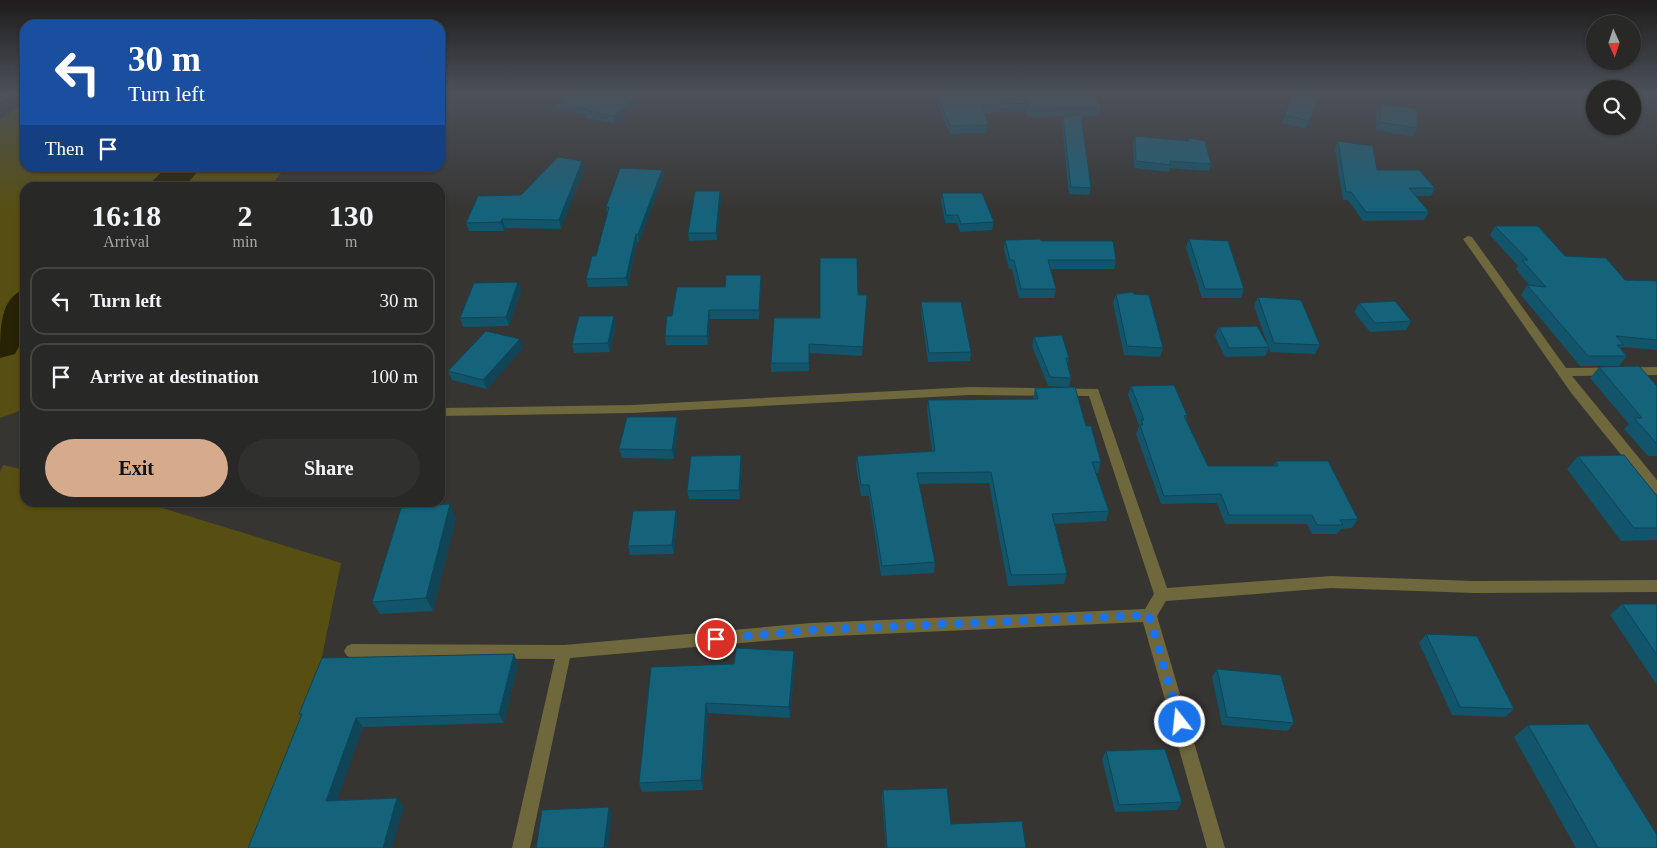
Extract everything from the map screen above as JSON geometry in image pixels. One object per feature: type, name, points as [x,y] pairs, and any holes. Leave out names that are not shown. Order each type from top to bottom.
[{"type":"street","points":[[1468,239],[1563,372],[1657,489]]},
{"type":"street","points":[[1563,372],[1657,371]]},
{"type":"street","points":[[445,412],[632,409],[970,391],[1094,392],[1162,595]]},
{"type":"street","points":[[1162,595],[1330,582],[1474,587],[1657,586]]},
{"type":"street","points":[[1162,595],[1149,615],[1216,848]]},
{"type":"street","points":[[352,651],[564,652],[811,630],[1149,615]]},
{"type":"street","points":[[521,848],[564,652]]},
{"type":"shaded area","points":[[0,132],[20,132],[20,172],[282,172],[274,182],[20,182],[20,411],[0,418]]},
{"type":"shaded area","points":[[3,465],[20,469],[20,507],[159,507],[341,563],[283,848],[0,848],[0,472]]},
{"type":"building","points":[[1065,132],[1083,132],[1091,188],[1071,187]]},
{"type":"building","points":[[1135,136],[1188,141],[1189,138],[1205,141],[1211,164],[1170,161],[1171,165],[1136,161]]},
{"type":"building","points":[[1338,141],[1373,146],[1377,170],[1419,170],[1435,188],[1409,188],[1429,212],[1366,212],[1351,192],[1346,192]]},
{"type":"building","points":[[558,157],[582,161],[559,220],[502,219],[501,222],[466,223],[478,196],[521,195]]},
{"type":"building","points":[[620,168],[662,170],[638,234],[636,234],[626,278],[586,279],[592,256],[596,256],[609,207],[606,207]]},
{"type":"building","points":[[695,191],[720,191],[716,233],[688,233]]},
{"type":"building","points":[[942,193],[982,193],[994,222],[961,224],[958,215],[946,215]]},
{"type":"building","points":[[1495,226],[1538,226],[1565,256],[1606,258],[1625,280],[1657,281],[1657,340],[1616,336],[1624,345],[1617,345],[1627,356],[1588,356],[1527,285],[1546,287],[1522,260],[1528,260]]},
{"type":"building","points":[[1041,239],[1041,241],[1113,241],[1116,260],[1048,260],[1056,289],[1021,289],[1014,260],[1010,260],[1005,240]]},
{"type":"building","points":[[1189,239],[1228,241],[1244,289],[1205,289]]},
{"type":"building","points":[[820,258],[857,258],[858,295],[867,295],[863,347],[809,344],[809,363],[771,363],[774,318],[820,318]]},
{"type":"building","points":[[726,275],[761,275],[759,310],[709,310],[707,336],[665,336],[667,316],[672,316],[677,287],[725,287]]},
{"type":"building","points":[[518,282],[506,317],[460,318],[474,283]]},
{"type":"building","points":[[1133,292],[1134,294],[1149,295],[1163,348],[1127,346],[1116,294]]},
{"type":"building","points":[[1258,297],[1301,300],[1320,345],[1274,343]]},
{"type":"building","points":[[1395,301],[1411,321],[1375,323],[1359,303]]},
{"type":"building","points":[[921,302],[961,302],[971,352],[929,353]]},
{"type":"building","points":[[579,316],[614,316],[608,343],[572,344]]},
{"type":"building","points":[[1257,326],[1269,347],[1229,348],[1219,327]]},
{"type":"building","points":[[486,331],[520,339],[483,380],[448,371]]},
{"type":"building","points":[[1062,335],[1069,358],[1066,358],[1071,378],[1050,377],[1034,337]]},
{"type":"building","points":[[1639,366],[1657,386],[1657,444],[1634,418],[1642,418],[1599,367]]},
{"type":"building","points":[[1174,385],[1187,415],[1184,416],[1208,466],[1278,466],[1276,461],[1328,461],[1358,519],[1340,520],[1343,525],[1317,525],[1312,515],[1229,515],[1221,494],[1164,496],[1140,425],[1143,425],[1141,420],[1144,420],[1131,386]]},
{"type":"building","points":[[1075,387],[1086,426],[1091,426],[1101,462],[1092,462],[1109,511],[1052,514],[1067,574],[1011,575],[991,472],[917,473],[935,562],[882,566],[869,485],[861,485],[857,456],[935,451],[928,400],[1038,399],[1035,388]]},
{"type":"building","points":[[627,417],[677,417],[672,450],[619,449]]},
{"type":"building","points":[[741,455],[739,490],[687,491],[691,456]]},
{"type":"building","points":[[1624,455],[1657,496],[1657,528],[1634,528],[1578,456]]},
{"type":"building","points":[[445,504],[450,504],[426,598],[372,602],[401,508],[445,507]]},
{"type":"building","points":[[676,510],[672,545],[628,546],[633,511]]},
{"type":"building","points":[[1622,604],[1657,604],[1657,655]]},
{"type":"building","points":[[1426,634],[1477,636],[1514,709],[1460,707]]},
{"type":"building","points":[[736,648],[794,651],[789,707],[706,703],[701,780],[639,783],[651,667],[734,664]]},
{"type":"building","points":[[514,654],[499,714],[356,718],[326,801],[397,798],[383,848],[248,848],[302,714],[299,714],[322,658]]},
{"type":"building","points":[[1217,669],[1281,675],[1294,723],[1227,717]]},
{"type":"building","points":[[1588,724],[1657,835],[1657,848],[1598,848],[1528,725]]},
{"type":"building","points":[[1165,749],[1182,802],[1119,805],[1106,751]]},
{"type":"building","points":[[947,788],[951,824],[1022,821],[1026,848],[887,848],[883,790]]},
{"type":"building","points":[[609,807],[604,848],[536,848],[542,810]]},
{"type":"waterway","points":[[169,182],[180,172]]},
{"type":"waterway","points":[[0,344],[20,306]]},
{"type":"route","points":[[716,639],[811,630],[1149,615],[1180,722]]}]
